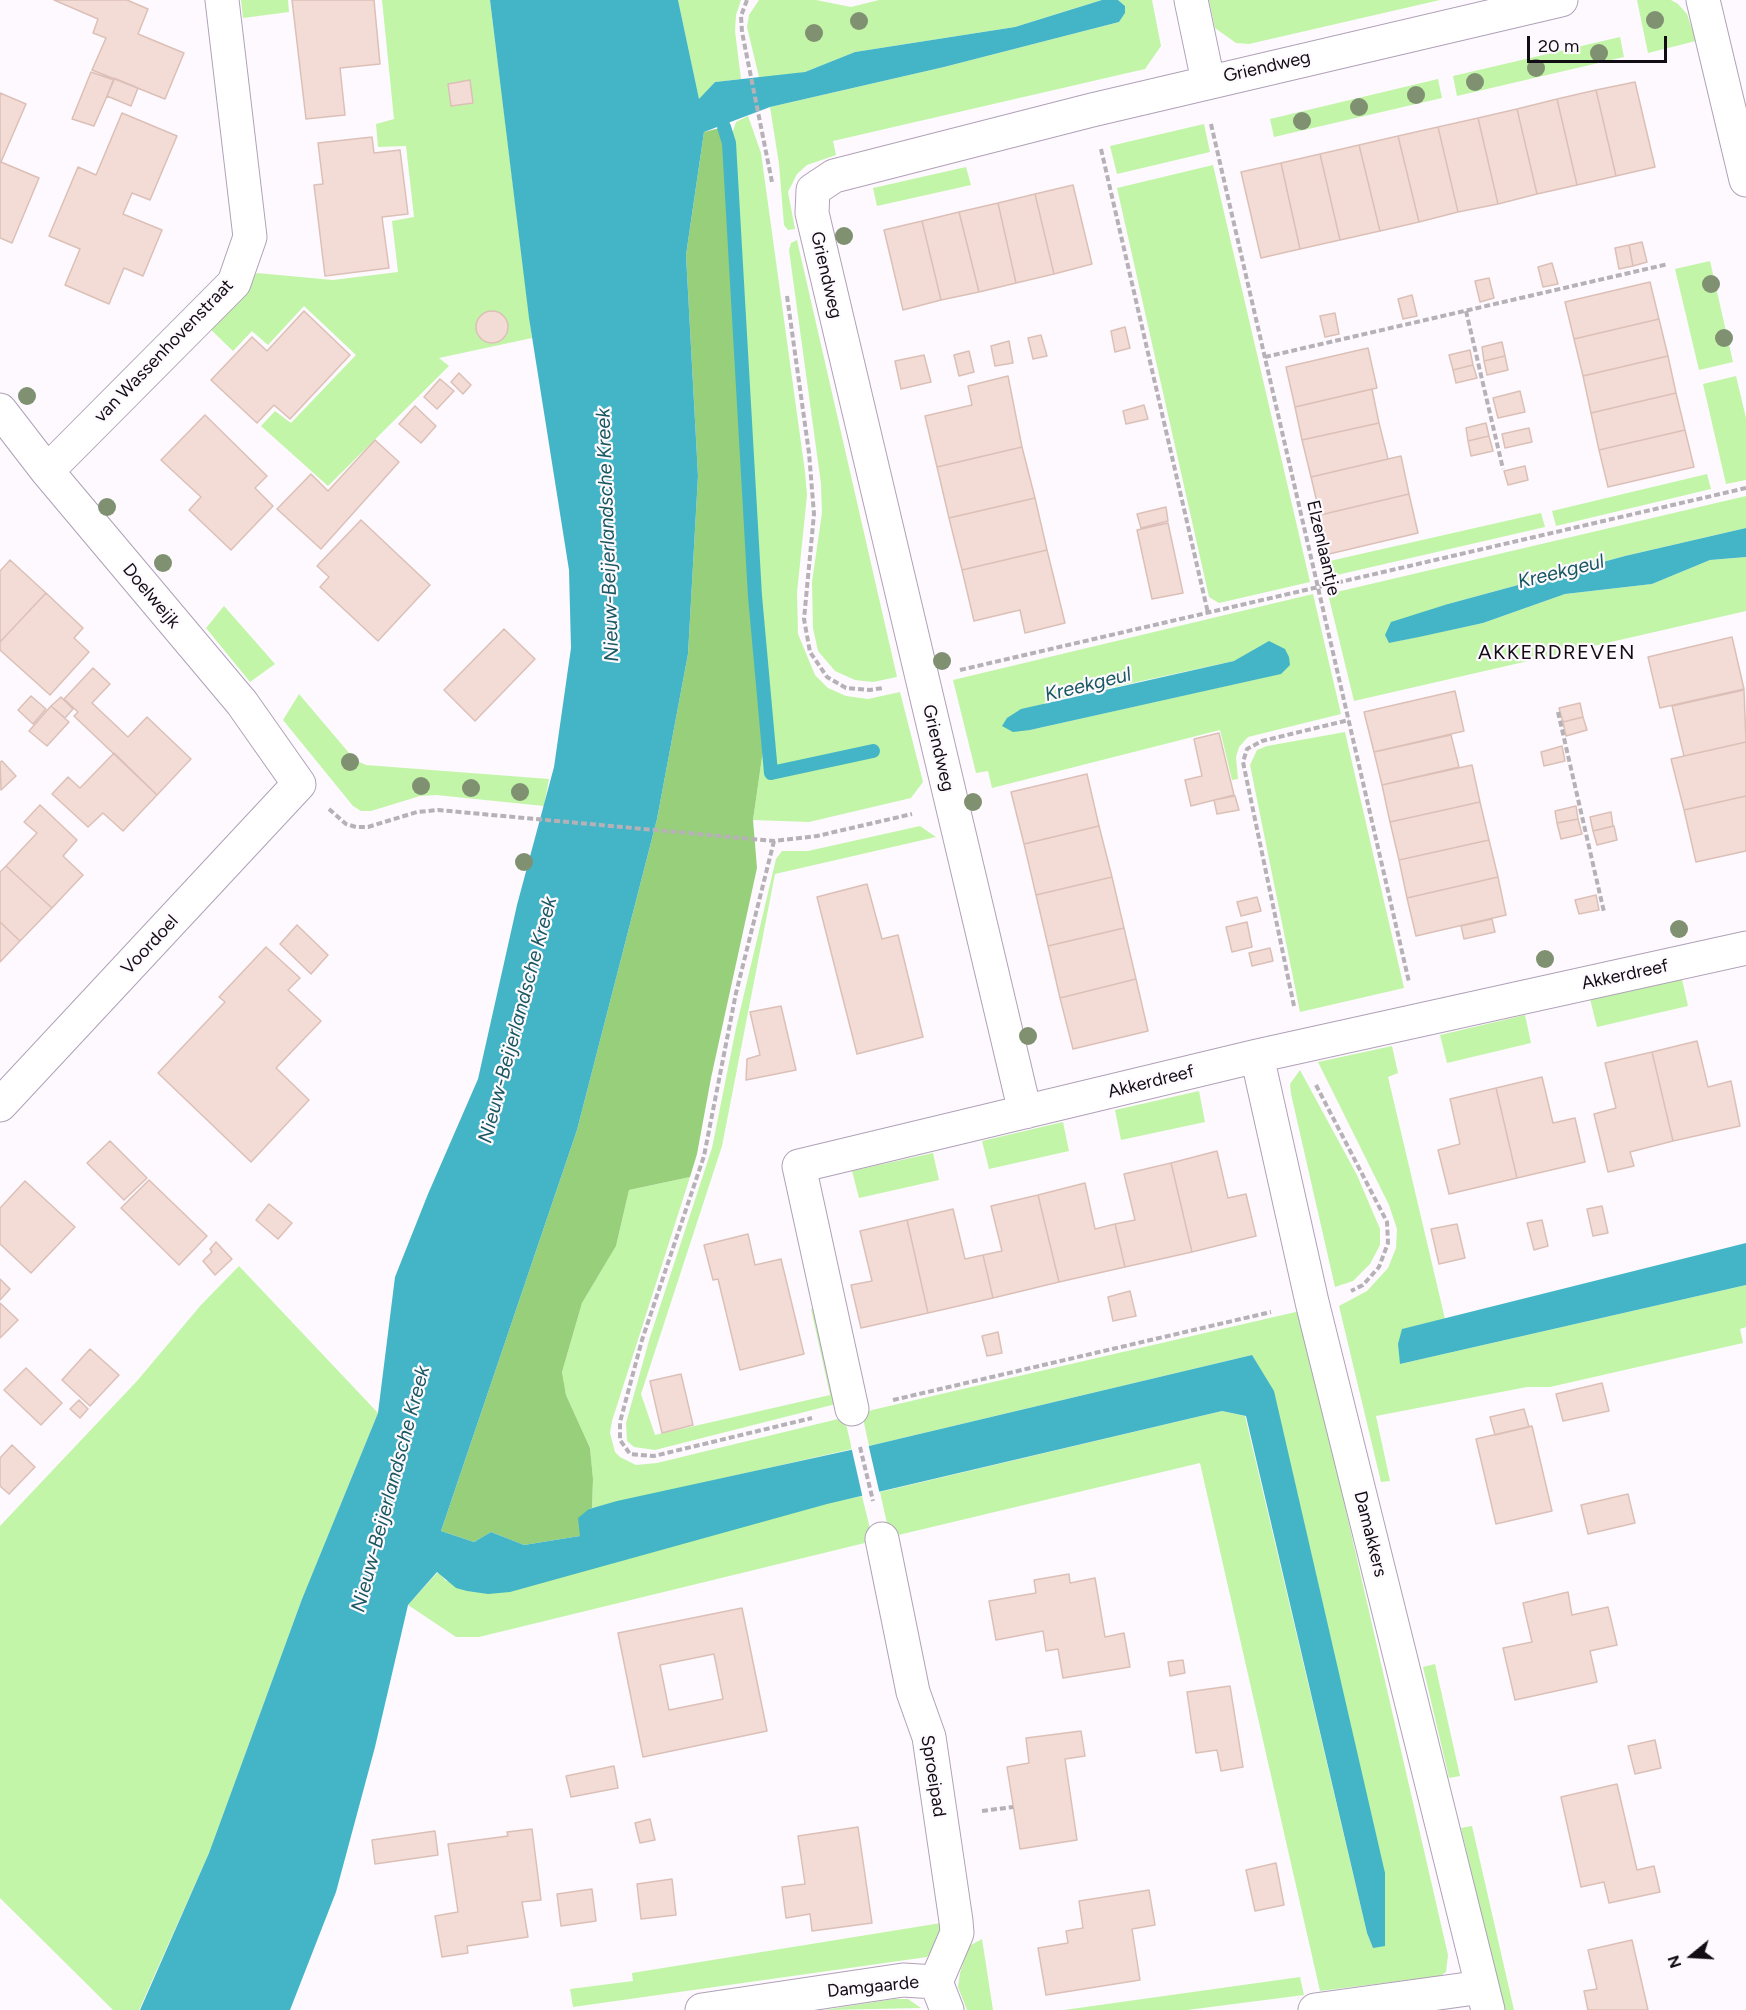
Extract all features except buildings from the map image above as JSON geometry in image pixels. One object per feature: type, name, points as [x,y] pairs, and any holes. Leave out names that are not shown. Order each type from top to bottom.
[{"type":"street","name":"van Wassenhovenstraat","points":[[47,471],[234,283],[250,237],[222,0]]},
{"type":"street","points":[[1191,0],[1204,82]]},
{"type":"street","name":"Griendweg","points":[[1025,1112],[812,213],[813,190],[834,176],[1092,110],[1562,0]]},
{"type":"street","points":[[1703,0],[1746,180]]},
{"type":"street","name":"Doelweijk","points":[[0,410],[47,471],[242,703],[299,784]]},
{"type":"street","name":"Voordoel","points":[[0,1105],[299,784]]},
{"type":"street","name":"Akkerdreef","points":[[855,1424],[799,1166],[1257,1056],[1746,948]]},
{"type":"street","name":"Damakkers","points":[[1257,1056],[1315,1312],[1485,1998]]},
{"type":"street","name":"Sproeipad","points":[[882,1539],[913,1692],[929,1737],[956,1921],[957,1933],[942,1996]]},
{"type":"street","name":"Damgaarde","points":[[702,2010],[903,1980],[942,1996]]},
{"type":"street","points":[[1315,2010],[1485,1998]]},
{"type":"path","points":[[747,0],[741,16],[745,46],[774,193]]},
{"type":"path","name":"Elzenlaantje","points":[[1204,82],[1418,1020]]},
{"type":"path","points":[[1092,110],[1208,613]]},
{"type":"path","points":[[1265,357],[1668,264]]},
{"type":"path","points":[[786,291],[793,356],[809,453],[814,514],[804,619],[810,652],[827,677],[846,688],[870,690],[1746,488]]},
{"type":"path","points":[[1466,310],[1503,470]]},
{"type":"path","points":[[1558,712],[1604,912]]},
{"type":"path","points":[[299,784],[346,824],[356,827],[368,827],[417,812],[438,810],[774,841],[817,836],[951,805]]},
{"type":"path","points":[[855,1424],[882,1539]]},
{"type":"green space","points":[[241,0],[288,0],[289,12],[243,18]]},
{"type":"green space","points":[[382,0],[490,0],[532,338],[439,358],[449,366],[328,486],[261,426],[275,411],[291,423],[356,355],[304,306],[268,345],[252,331],[233,351],[206,325],[257,273],[333,280],[398,272],[392,221],[414,217],[406,146],[378,147],[376,124],[394,119]]},
{"type":"green space","points":[[678,0],[741,0],[736,15],[735,31],[741,79],[715,82],[699,100]]},
{"type":"green space","points":[[759,0],[816,0],[851,7],[879,0],[1102,0],[1015,27],[855,52],[805,72],[760,81],[747,27],[749,15]]},
{"type":"green space","points":[[1118,0],[1152,0],[1161,46],[1145,69],[833,141],[836,155],[807,165],[797,174],[788,192],[795,229],[788,230],[784,225],[779,164],[770,107],[944,67],[1119,22],[1125,13],[1125,6]]},
{"type":"green space","points":[[1209,0],[1440,0],[1249,44],[1236,43],[1215,28]]},
{"type":"green space","points":[[1637,0],[1671,0],[1678,4],[1687,14],[1696,41],[1648,53]]},
{"type":"green space","points":[[1620,37],[1624,57],[1457,96],[1453,76]]},
{"type":"green space","points":[[1438,79],[1442,98],[1274,137],[1270,119]]},
{"type":"green space","points":[[748,116],[761,153],[805,472],[807,495],[797,593],[798,634],[815,675],[828,688],[846,696],[868,699],[900,692],[923,782],[911,798],[809,822],[753,820],[763,750],[762,601],[730,140],[736,122]]},
{"type":"green space","points":[[1204,124],[1210,152],[1117,174],[1110,146]]},
{"type":"green space","points":[[724,127],[744,388],[747,553],[763,750],[753,820],[757,868],[711,1078],[697,1154],[690,1177],[629,1190],[616,1246],[582,1303],[562,1372],[566,1395],[590,1448],[593,1479],[592,1508],[589,1509],[580,1536],[524,1545],[491,1532],[474,1542],[441,1531],[577,1130],[657,819],[688,654],[698,476],[686,255],[704,132]]},
{"type":"green space","points":[[1213,165],[1310,582],[1219,603],[1209,597],[1117,188]]},
{"type":"green space","points":[[966,167],[971,185],[877,206],[873,188]]},
{"type":"green space","points":[[797,240],[897,677],[873,682],[855,680],[835,671],[818,651],[813,628],[812,582],[822,513],[821,484],[789,250],[791,243]]},
{"type":"green space","points":[[1710,261],[1733,362],[1699,370],[1675,269]]},
{"type":"green space","points":[[1736,376],[1746,418],[1746,480],[1726,484],[1703,384]]},
{"type":"green space","points":[[1707,474],[1711,489],[1556,526],[1552,511]]},
{"type":"green space","points":[[1746,496],[1746,528],[1625,556],[1448,604],[1389,643],[1483,623],[1565,594],[1652,584],[1710,560],[1746,557],[1746,611],[1354,701],[1328,594]]},
{"type":"green space","points":[[1541,513],[1545,527],[1324,578],[1321,563]]},
{"type":"green space","points":[[1313,594],[1341,714],[1248,737],[1239,747],[1236,757],[1238,779],[1232,780],[1220,730],[992,788],[988,771],[976,773],[953,680]],"holes":[[[1234,661],[1266,677],[1030,730],[1045,702]]]},
{"type":"green space","points":[[224,606],[275,664],[250,682],[206,628]]},
{"type":"green space","points":[[299,694],[355,760],[366,765],[549,779],[544,806],[436,795],[420,796],[371,811],[361,811],[353,806],[283,720]]},
{"type":"green space","points":[[1345,732],[1404,988],[1300,1012],[1250,765],[1257,750],[1267,746]]},
{"type":"green space","points":[[920,826],[936,837],[775,874],[722,1146],[641,1394],[655,1435],[830,1395],[811,1309],[821,1306],[836,1404],[655,1450],[634,1447],[627,1441],[626,1423],[650,1337],[712,1148],[736,1028],[776,859],[782,851],[808,851]]},
{"type":"green space","points":[[1682,979],[1688,1006],[1597,1027],[1590,999]]},
{"type":"green space","points":[[1525,1015],[1531,1043],[1447,1063],[1440,1035]]},
{"type":"green space","points":[[1392,1046],[1398,1073],[1388,1077],[1445,1319],[1403,1329],[1400,1364],[1746,1285],[1746,1327],[1740,1329],[1743,1343],[1550,1387],[1527,1387],[1376,1416],[1390,1481],[1381,1482],[1339,1306],[1367,1291],[1388,1268],[1396,1248],[1397,1229],[1389,1205],[1318,1062]]},
{"type":"green space","points":[[1300,1070],[1357,1175],[1380,1229],[1380,1245],[1370,1264],[1353,1281],[1335,1287],[1291,1094],[1290,1084]]},
{"type":"green space","points":[[1199,1091],[1205,1122],[1121,1140],[1115,1110]]},
{"type":"green space","points":[[1063,1122],[1069,1151],[989,1169],[982,1141]]},
{"type":"green space","points":[[933,1153],[939,1180],[859,1198],[852,1171]]},
{"type":"green space","points":[[690,1177],[612,1421],[610,1433],[615,1452],[636,1465],[657,1463],[838,1419],[845,1420],[852,1449],[592,1508],[593,1479],[590,1448],[566,1395],[562,1372],[582,1303],[616,1246],[629,1190]]},
{"type":"green space","points":[[239,1266],[378,1413],[302,1599],[209,1853],[139,2010],[113,2010],[0,1898],[0,1526],[137,1381],[201,1305]]},
{"type":"green space","points":[[1300,1311],[1448,1955],[1446,1972],[1440,1976],[1320,1991],[1200,1463],[890,1537],[880,1492],[1222,1411],[1245,1416],[1367,1933],[1373,1948],[1252,1355],[869,1446],[863,1418],[863,1414],[872,1410]]},
{"type":"green space","points":[[862,1496],[873,1541],[479,1637],[456,1637],[408,1605],[438,1572],[446,1581]]},
{"type":"green space","points":[[1435,1664],[1460,1776],[1449,1778],[1423,1667]]},
{"type":"green space","points":[[1472,1826],[1514,2010],[1498,2010],[1495,1972],[1461,1828]]},
{"type":"green space","points":[[941,1923],[942,1936],[927,1957],[573,2007],[570,1989],[633,1981],[632,1973]]},
{"type":"green space","points":[[982,1939],[993,2010],[967,2010],[958,1987],[960,1973],[969,1946]]},
{"type":"green space","points":[[1300,1977],[1304,1995],[1187,2010],[1064,2010]]},
{"type":"green space","points":[[894,1999],[908,1999],[921,2008],[824,2010]]},
{"type":"water","name":"Nieuw-Beijerlandsche Kreek","points":[[490,0],[678,0],[699,99],[715,82],[805,72],[855,52],[1015,27],[1102,0],[1118,0],[1125,6],[1125,13],[1119,22],[944,67],[770,107],[704,132],[686,255],[698,476],[688,654],[657,819],[577,1130],[441,1531],[474,1542],[491,1532],[524,1545],[580,1536],[578,1518],[589,1509],[617,1501],[869,1446],[1252,1355],[1274,1391],[1385,1873],[1385,1946],[1373,1948],[1367,1933],[1246,1416],[1222,1411],[827,1504],[510,1592],[488,1594],[456,1588],[437,1572],[408,1605],[375,1747],[336,1892],[290,2010],[140,2010],[209,1853],[302,1599],[378,1413],[395,1277],[478,1079],[517,905],[554,767],[571,648],[569,570],[529,318]]},
{"type":"water","points":[[1746,528],[1746,557],[1710,560],[1652,584],[1565,594],[1483,623],[1419,637],[1389,643],[1385,635],[1391,622],[1448,604],[1625,556]]},
{"type":"water","points":[[1269,641],[1285,649],[1289,657],[1290,665],[1281,674],[1030,730],[1013,732],[1002,726],[1007,718],[1021,709],[1234,661]]},
{"type":"water","points":[[1746,1243],[1746,1285],[1400,1364],[1398,1344],[1402,1329]]},
{"type":"pier","points":[[868,1443],[880,1495],[863,1499],[851,1446]]},
{"type":"waterway","points":[[724,127],[729,143],[755,596],[771,773],[873,751]]},
{"type":"district","name":"AKKERDREVEN","points":[[1557,653]]},
{"type":"water label","name":"Kreekgeul","points":[[1561,572]]},
{"type":"water label","name":"Kreekgeul","points":[[1088,685]]}]
